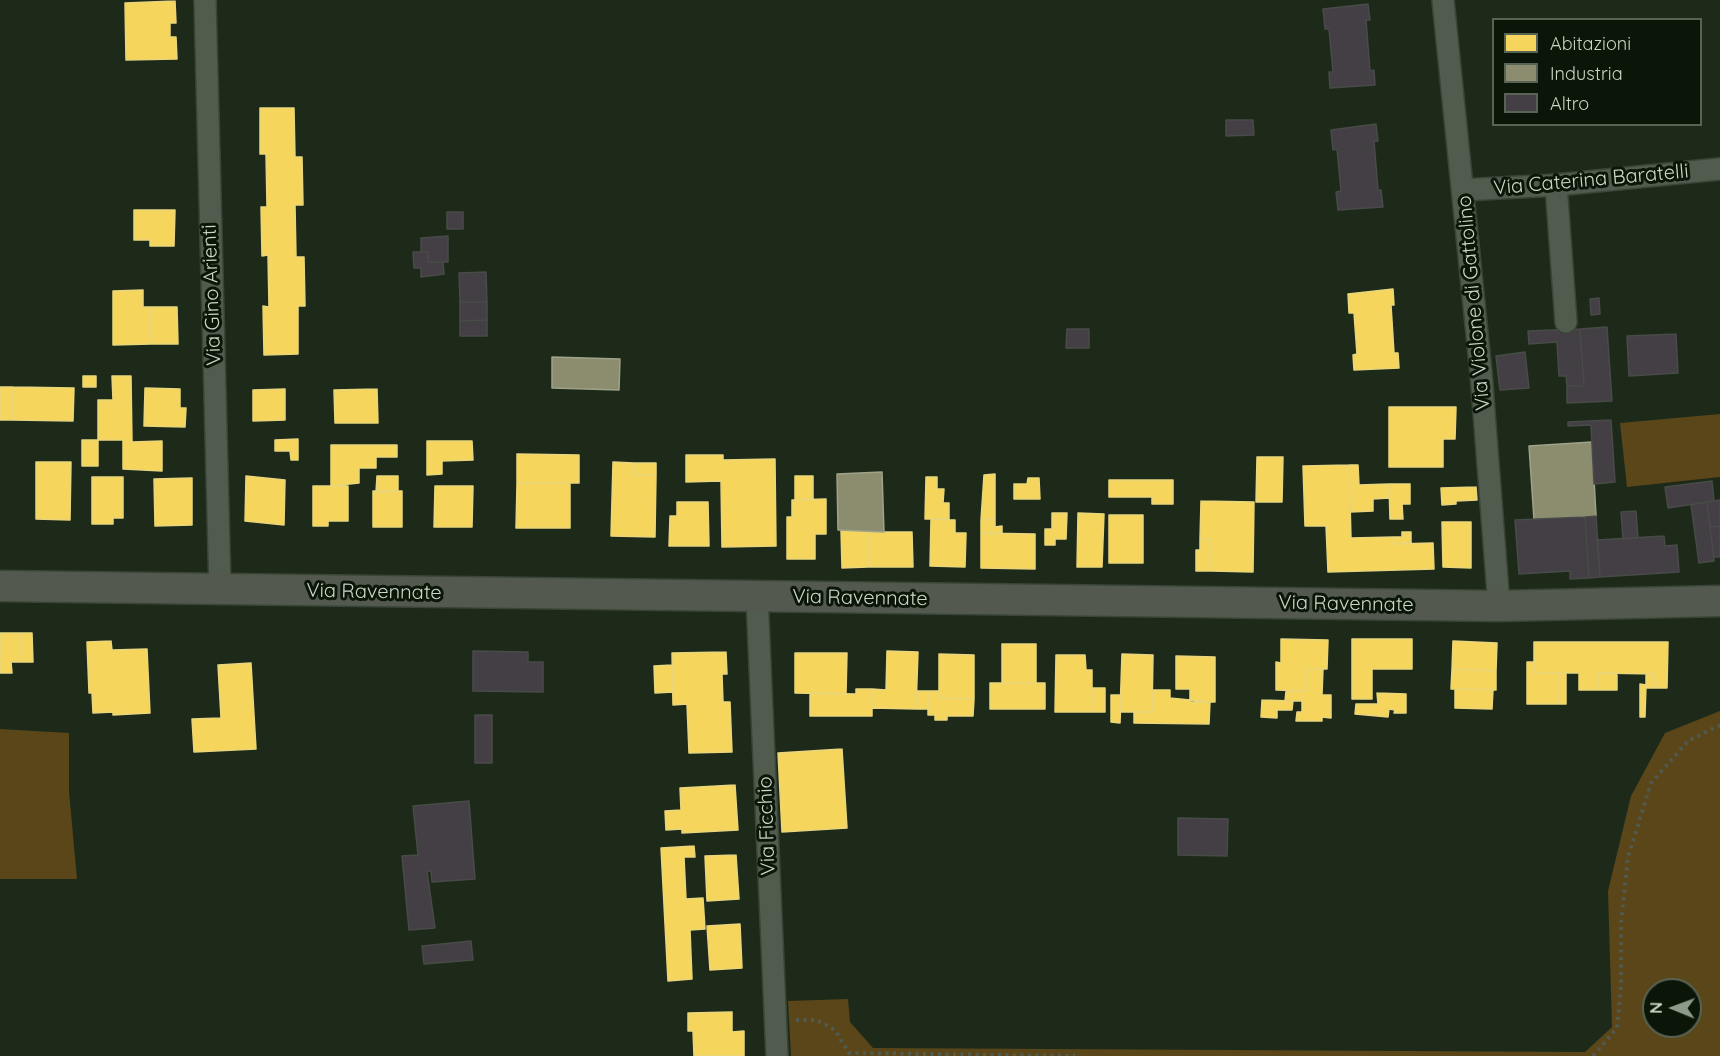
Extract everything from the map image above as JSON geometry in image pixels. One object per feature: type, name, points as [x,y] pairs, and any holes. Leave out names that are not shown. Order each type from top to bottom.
[{"type":"main road","name":"Via Ravennate","points":[[0,586],[1499,606],[1720,601]]},
{"type":"street","name":"Via Gino Arienti","points":[[205,0],[220,590]]},
{"type":"street","name":"Via Violone di Gattolino","points":[[1443,0],[1481,373],[1499,606]]},
{"type":"street","name":"Via Caterina Baratelli","points":[[1463,190],[1556,185],[1720,169]]},
{"type":"street","points":[[1556,185],[1566,322]]},
{"type":"street","name":"Via Ficchio","points":[[757,597],[777,1056]]},
{"type":"path","points":[[1593,1056],[1617,1028],[1621,987],[1621,923],[1628,857],[1651,783],[1688,741],[1720,725]]},
{"type":"path","points":[[775,1021],[817,1020],[835,1030],[849,1053],[1075,1056]]},
{"type":"shaded area","points":[[1720,414],[1720,477],[1627,487],[1620,423]]},
{"type":"shaded area","points":[[1720,711],[1720,1056],[791,1056],[788,1001],[848,999],[850,1022],[873,1048],[1585,1052],[1612,1027],[1608,891],[1631,796],[1665,733]]},
{"type":"shaded area","points":[[0,729],[69,733],[69,791],[77,879],[0,879]]},
{"type":"building: Abitazioni","points":[[175,1],[176,23],[170,23],[170,37],[176,37],[177,59],[126,60],[125,3]]},
{"type":"building: Abitazioni","points":[[260,108],[294,108],[295,157],[302,157],[303,205],[295,205],[296,257],[304,257],[305,306],[298,306],[298,354],[264,355],[263,306],[269,307],[268,255],[262,256],[261,207],[267,207],[266,154],[260,154]]},
{"type":"building: Abitazioni","points":[[134,210],[175,210],[174,246],[150,246],[150,240],[134,240]]},
{"type":"building: Abitazioni","points":[[1393,289],[1394,305],[1391,305],[1394,353],[1398,353],[1399,368],[1354,370],[1353,355],[1357,354],[1354,313],[1349,313],[1348,294]]},
{"type":"building: Abitazioni","points":[[143,290],[143,307],[150,307],[151,344],[113,345],[113,291]]},
{"type":"building: Abitazioni","points":[[150,307],[177,307],[178,344],[151,344]]},
{"type":"building: Abitazioni","points":[[83,376],[96,376],[96,387],[83,387]]},
{"type":"building: Abitazioni","points":[[112,376],[131,376],[132,442],[162,441],[162,471],[123,469],[123,440],[98,440],[98,400],[113,400]]},
{"type":"building: Abitazioni","points":[[0,387],[13,387],[12,420],[0,420]]},
{"type":"building: Abitazioni","points":[[13,387],[74,388],[73,421],[12,420]]},
{"type":"building: Abitazioni","points":[[145,388],[180,389],[180,408],[186,408],[185,427],[144,426]]},
{"type":"building: Abitazioni","points":[[285,389],[285,420],[253,421],[253,390]]},
{"type":"building: Abitazioni","points":[[377,389],[378,423],[335,423],[334,390]]},
{"type":"building: Abitazioni","points":[[1389,407],[1456,407],[1455,439],[1443,439],[1443,467],[1389,467]]},
{"type":"building: Abitazioni","points":[[298,439],[298,460],[291,460],[290,451],[275,451],[275,440]]},
{"type":"building: Abitazioni","points":[[82,440],[98,440],[98,466],[82,466]]},
{"type":"building: Abitazioni","points":[[427,441],[472,441],[473,460],[442,461],[442,474],[427,475]]},
{"type":"building: Abitazioni","points":[[331,445],[397,445],[397,457],[376,457],[376,468],[359,468],[359,483],[331,486]]},
{"type":"building: Abitazioni","points":[[517,454],[579,455],[579,483],[517,483]]},
{"type":"building: Abitazioni","points":[[686,455],[723,455],[723,460],[775,459],[776,546],[722,547],[721,481],[686,482]]},
{"type":"building: Abitazioni","points":[[1257,457],[1283,457],[1282,502],[1256,502]]},
{"type":"building: Abitazioni","points":[[36,462],[71,462],[70,520],[36,519]]},
{"type":"building: Abitazioni","points":[[613,462],[634,463],[634,475],[656,475],[655,537],[611,536]]},
{"type":"building: Abitazioni","points":[[634,463],[656,463],[656,475],[634,475]]},
{"type":"building: Abitazioni","points":[[1349,465],[1351,538],[1395,537],[1395,544],[1433,543],[1434,569],[1328,572],[1326,526],[1305,526],[1303,466]]},
{"type":"building: Abitazioni","points":[[1349,465],[1358,465],[1359,485],[1389,484],[1389,498],[1373,499],[1373,511],[1350,512]]},
{"type":"building: Abitazioni","points":[[995,474],[995,519],[981,520],[984,475]]},
{"type":"building: Abitazioni","points":[[246,476],[285,480],[284,525],[245,521]]},
{"type":"building: Abitazioni","points":[[377,476],[398,476],[398,491],[376,492]]},
{"type":"building: Abitazioni","points":[[795,476],[813,476],[813,499],[795,500]]},
{"type":"building: Abitazioni","points":[[92,477],[123,477],[123,518],[113,518],[113,524],[92,524]]},
{"type":"building: Abitazioni","points":[[926,477],[937,477],[937,489],[944,489],[943,503],[949,503],[949,519],[925,519]]},
{"type":"building: Abitazioni","points":[[192,478],[192,525],[155,526],[154,479]]},
{"type":"building: Abitazioni","points":[[1028,478],[1039,478],[1040,499],[1014,499],[1014,484],[1027,484]]},
{"type":"building: Abitazioni","points":[[1109,480],[1173,480],[1173,504],[1152,504],[1152,497],[1109,497]]},
{"type":"building: Abitazioni","points":[[517,483],[570,483],[570,528],[516,528]]},
{"type":"building: Abitazioni","points":[[1389,484],[1410,484],[1410,504],[1402,504],[1403,519],[1390,519]]},
{"type":"building: Abitazioni","points":[[313,486],[348,486],[348,521],[328,521],[328,526],[313,526]]},
{"type":"building: Abitazioni","points":[[435,486],[473,486],[472,527],[434,527]]},
{"type":"building: Abitazioni","points":[[1476,487],[1477,500],[1456,501],[1456,504],[1442,505],[1441,488]]},
{"type":"building: Abitazioni","points":[[373,491],[402,491],[402,527],[373,527]]},
{"type":"building: Abitazioni","points":[[826,499],[826,534],[815,534],[815,559],[787,559],[787,517],[792,517],[792,500]]},
{"type":"building: Abitazioni","points":[[1201,501],[1254,502],[1253,572],[1211,571],[1211,539],[1200,539]]},
{"type":"building: Abitazioni","points":[[677,502],[708,502],[709,546],[669,546],[670,516],[677,516]]},
{"type":"building: Abitazioni","points":[[1052,513],[1067,513],[1066,539],[1055,539],[1055,545],[1045,545],[1045,529],[1052,529]]},
{"type":"building: Abitazioni","points":[[1078,513],[1104,514],[1102,567],[1077,567]]},
{"type":"building: Abitazioni","points":[[1109,515],[1143,515],[1143,563],[1109,563]]},
{"type":"building: Abitazioni","points":[[931,519],[955,520],[955,533],[966,533],[965,567],[930,566]]},
{"type":"building: Abitazioni","points":[[995,519],[995,527],[1002,526],[1002,533],[981,533],[981,520]]},
{"type":"building: Abitazioni","points":[[1442,522],[1471,522],[1471,568],[1443,567]]},
{"type":"building: Abitazioni","points":[[868,529],[868,567],[842,568],[841,530]]},
{"type":"building: Abitazioni","points":[[868,532],[912,532],[913,567],[868,567]]},
{"type":"building: Abitazioni","points":[[1402,532],[1411,532],[1411,543],[1395,544],[1395,537],[1402,537]]},
{"type":"building: Abitazioni","points":[[981,533],[1035,534],[1035,569],[981,568]]},
{"type":"building: Abitazioni","points":[[1200,539],[1211,539],[1211,571],[1196,571],[1196,550],[1200,550]]},
{"type":"building: Abitazioni","points":[[0,633],[20,633],[20,662],[11,662],[12,673],[0,673]]},
{"type":"building: Abitazioni","points":[[20,633],[32,633],[33,662],[20,662]]},
{"type":"building: Abitazioni","points":[[1281,639],[1328,640],[1327,669],[1307,669],[1306,691],[1276,690],[1276,662],[1281,663]]},
{"type":"building: Abitazioni","points":[[1352,639],[1412,639],[1412,669],[1372,669],[1372,699],[1352,699]]},
{"type":"building: Abitazioni","points":[[111,641],[112,650],[147,649],[150,713],[113,715],[113,712],[93,713],[92,693],[89,693],[87,642]]},
{"type":"building: Abitazioni","points":[[1453,641],[1497,643],[1496,671],[1452,669]]},
{"type":"building: Abitazioni","points":[[1534,642],[1668,642],[1667,688],[1654,688],[1655,674],[1599,673],[1599,690],[1579,690],[1579,673],[1534,673]]},
{"type":"building: Abitazioni","points":[[1002,644],[1036,644],[1036,683],[1002,683]]},
{"type":"building: Abitazioni","points":[[887,651],[918,652],[916,709],[872,708],[872,689],[886,690]]},
{"type":"building: Abitazioni","points":[[726,652],[727,674],[722,674],[723,702],[730,702],[732,752],[689,753],[687,704],[673,705],[672,653]]},
{"type":"building: Abitazioni","points":[[795,653],[847,653],[846,694],[795,693]]},
{"type":"building: Abitazioni","points":[[939,654],[974,655],[974,699],[939,698]]},
{"type":"building: Abitazioni","points":[[1122,654],[1153,655],[1152,712],[1120,712]]},
{"type":"building: Abitazioni","points":[[1056,655],[1085,655],[1086,670],[1092,670],[1092,712],[1055,712]]},
{"type":"building: Abitazioni","points":[[1176,656],[1215,657],[1215,702],[1190,702],[1190,689],[1176,689]]},
{"type":"building: Abitazioni","points":[[1527,662],[1534,662],[1534,673],[1559,673],[1559,704],[1527,704]]},
{"type":"building: Abitazioni","points":[[251,663],[256,749],[194,752],[192,719],[221,718],[218,665]]},
{"type":"building: Abitazioni","points":[[672,665],[673,692],[655,693],[654,666]]},
{"type":"building: Abitazioni","points":[[1307,669],[1323,669],[1322,695],[1331,695],[1331,718],[1322,717],[1322,721],[1296,721],[1297,712],[1302,712],[1302,701],[1285,701],[1286,691],[1306,691]]},
{"type":"building: Abitazioni","points":[[1452,669],[1496,671],[1496,690],[1451,689]]},
{"type":"building: Abitazioni","points":[[1559,673],[1566,673],[1566,704],[1559,704]]},
{"type":"building: Abitazioni","points":[[1599,673],[1617,673],[1617,690],[1599,690]]},
{"type":"building: Abitazioni","points":[[1646,674],[1655,674],[1654,688],[1646,688]]},
{"type":"building: Abitazioni","points":[[990,683],[1045,683],[1045,709],[990,709]]},
{"type":"building: Abitazioni","points":[[1640,684],[1646,685],[1645,717],[1640,717]]},
{"type":"building: Abitazioni","points":[[1092,688],[1105,688],[1105,712],[1092,712]]},
{"type":"building: Abitazioni","points":[[856,689],[872,689],[872,716],[810,716],[810,693],[856,694]]},
{"type":"building: Abitazioni","points":[[1455,689],[1493,690],[1492,709],[1455,708]]},
{"type":"building: Abitazioni","points":[[1153,690],[1170,690],[1170,698],[1210,702],[1209,724],[1134,723],[1134,712],[1152,712]]},
{"type":"building: Abitazioni","points":[[917,691],[928,691],[928,709],[916,709]]},
{"type":"building: Abitazioni","points":[[928,691],[939,691],[939,698],[974,699],[973,716],[947,716],[947,720],[935,720],[935,715],[928,715]]},
{"type":"building: Abitazioni","points":[[1377,693],[1406,694],[1406,713],[1394,713],[1395,710],[1389,709],[1388,717],[1355,714],[1356,704],[1378,704]]},
{"type":"building: Abitazioni","points":[[1111,695],[1121,695],[1120,723],[1111,722]]},
{"type":"building: Abitazioni","points":[[1262,700],[1293,701],[1292,710],[1277,710],[1277,718],[1261,717]]},
{"type":"building: Abitazioni","points":[[842,749],[847,828],[782,832],[778,753]]},
{"type":"building: Abitazioni","points":[[735,785],[738,830],[682,833],[682,829],[666,830],[665,811],[681,810],[680,788]]},
{"type":"building: Abitazioni","points":[[694,846],[695,857],[684,857],[686,899],[703,898],[705,929],[690,930],[692,979],[668,981],[661,848]]},
{"type":"building: Abitazioni","points":[[736,855],[739,899],[707,901],[705,856]]},
{"type":"building: Abitazioni","points":[[740,924],[742,968],[710,970],[707,926]]},
{"type":"building: Abitazioni","points":[[732,1012],[732,1032],[744,1031],[744,1056],[694,1056],[693,1031],[688,1031],[688,1013]]},
{"type":"building: Industria","points":[[552,357],[620,359],[619,390],[552,388]]},
{"type":"building: Industria","points":[[1592,442],[1596,516],[1534,520],[1529,446]]},
{"type":"building: Industria","points":[[882,472],[884,532],[838,530],[837,474]]},
{"type":"building: Altro","points":[[1368,4],[1370,20],[1366,20],[1370,71],[1374,70],[1375,85],[1330,88],[1329,72],[1333,72],[1329,29],[1325,29],[1323,9]]},
{"type":"building: Altro","points":[[1226,120],[1253,120],[1254,135],[1226,136]]},
{"type":"building: Altro","points":[[1376,124],[1378,141],[1374,141],[1378,190],[1381,190],[1383,207],[1338,210],[1336,192],[1341,191],[1337,149],[1333,150],[1331,130]]},
{"type":"building: Altro","points":[[447,212],[463,212],[463,229],[447,229]]},
{"type":"building: Altro","points":[[448,236],[448,262],[428,262],[428,252],[421,252],[421,238]]},
{"type":"building: Altro","points":[[413,252],[428,252],[428,262],[443,262],[444,274],[421,277],[421,268],[414,268]]},
{"type":"building: Altro","points":[[486,272],[487,302],[460,302],[459,273]]},
{"type":"building: Altro","points":[[1599,298],[1600,314],[1591,315],[1590,299]]},
{"type":"building: Altro","points":[[460,302],[487,302],[487,320],[460,321]]},
{"type":"building: Altro","points":[[487,320],[487,336],[460,336],[460,321]]},
{"type":"building: Altro","points":[[1607,327],[1612,401],[1567,403],[1567,386],[1584,386],[1580,329]]},
{"type":"building: Altro","points":[[1067,329],[1089,329],[1089,348],[1066,348]]},
{"type":"building: Altro","points":[[1580,329],[1584,386],[1567,386],[1566,376],[1559,376],[1557,342],[1529,344],[1528,331]]},
{"type":"building: Altro","points":[[1676,334],[1678,373],[1629,376],[1627,336]]},
{"type":"building: Altro","points":[[1525,352],[1529,388],[1500,390],[1496,356]]},
{"type":"building: Altro","points":[[1611,420],[1615,482],[1594,484],[1591,425],[1568,426],[1568,422]]},
{"type":"building: Altro","points":[[1712,481],[1714,501],[1668,508],[1665,487]]},
{"type":"building: Altro","points":[[1720,500],[1720,526],[1710,527],[1707,502]]},
{"type":"building: Altro","points":[[1707,502],[1714,561],[1699,563],[1691,505]]},
{"type":"building: Altro","points":[[1636,511],[1638,538],[1623,539],[1621,512]]},
{"type":"building: Altro","points":[[1596,516],[1600,577],[1589,578],[1585,517]]},
{"type":"building: Altro","points":[[1585,517],[1589,578],[1570,579],[1570,571],[1519,574],[1515,520]]},
{"type":"building: Altro","points":[[1720,526],[1720,557],[1714,557],[1710,527]]},
{"type":"building: Altro","points":[[1664,536],[1665,546],[1677,545],[1679,572],[1600,577],[1597,540]]},
{"type":"building: Altro","points":[[473,651],[528,652],[528,662],[543,662],[543,692],[473,691]]},
{"type":"building: Altro","points":[[475,715],[492,715],[492,763],[475,763]]},
{"type":"building: Altro","points":[[469,801],[475,879],[432,882],[431,871],[427,871],[435,928],[409,930],[402,856],[418,855],[413,806]]},
{"type":"building: Altro","points":[[1178,818],[1228,819],[1227,856],[1178,855]]},
{"type":"building: Altro","points":[[471,941],[473,960],[424,964],[422,946]]}]
